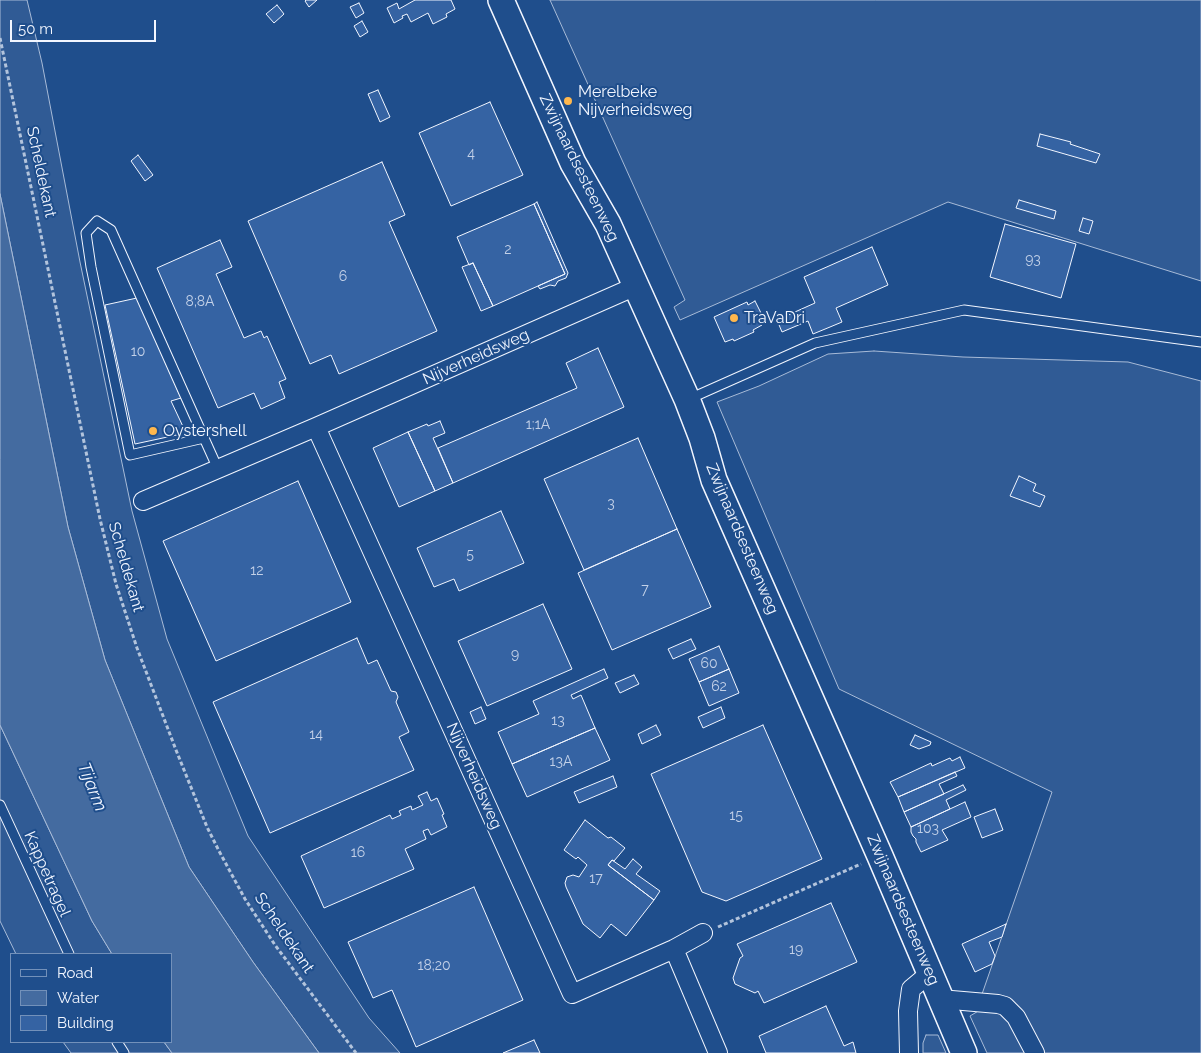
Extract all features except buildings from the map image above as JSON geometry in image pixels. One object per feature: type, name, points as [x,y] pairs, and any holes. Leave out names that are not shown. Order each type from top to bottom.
[{"type":"main road","name":"Zwijnaardsesteenweg","points":[[501,0],[573,163],[608,224],[687,399],[702,438],[714,480],[880,856],[964,1053]]},
{"type":"street","name":"Nijverheidsweg","points":[[143,501],[636,286]]},
{"type":"street","name":"Nijverheidsweg","points":[[316,427],[572,994],[674,949],[703,933]]},
{"type":"street","points":[[674,949],[718,1053]]},
{"type":"street","points":[[909,1053],[908,1011],[910,989],[929,974]]},
{"type":"street","points":[[940,999],[1005,1006],[1016,1017],[1035,1053]]},
{"type":"lane","points":[[204,438],[130,455],[91,267],[86,233],[97,221],[111,230],[218,469]]},
{"type":"lane","points":[[687,399],[815,343],[964,310],[1201,342]]},
{"type":"lane","name":"Kappetragel","points":[[0,805],[68,953]]},
{"type":"path","name":"Scheldekant","points":[[0,38],[100,519],[116,584],[137,648],[186,776],[219,851],[245,899],[275,945],[356,1053]]},
{"type":"path","points":[[703,933],[880,856]]},
{"type":"shaded area","points":[[0,0],[27,0],[42,63],[80,262],[132,511],[167,639],[248,836],[369,1018],[400,1053],[319,1053],[253,962],[189,867],[105,660],[68,527],[0,194]]},
{"type":"shaded area","points":[[550,0],[1201,0],[1201,281],[948,202],[680,320],[674,307],[685,300]]},
{"type":"shaded area","points":[[874,351],[963,357],[1128,362],[1201,381],[1201,1053],[1040,1053],[1016,1010],[981,997],[1052,792],[839,689],[717,402],[759,386],[828,354]]},
{"type":"shaded area","points":[[0,725],[92,921],[111,953],[16,953],[0,921]]},
{"type":"shaded area","points":[[980,1010],[1001,1010],[1031,1053],[987,1053],[970,1016]]},
{"type":"shaded area","points":[[926,1035],[938,1035],[946,1053],[923,1053],[923,1043]]},
{"type":"shaded area","points":[[64,1043],[165,1043],[172,1053],[71,1053]]},
{"type":"water","name":"Tijarm","points":[[0,194],[68,527],[105,660],[189,867],[253,962],[319,1053],[172,1053],[165,1043],[172,1043],[172,953],[111,953],[92,921],[0,725]]},
{"type":"place","name":"Merelbeke Nijverheidsweg","points":[[568,101]]},
{"type":"place","name":"TraVaDri","points":[[734,318]]},
{"type":"place","name":"Oystershell","points":[[153,431]]}]
